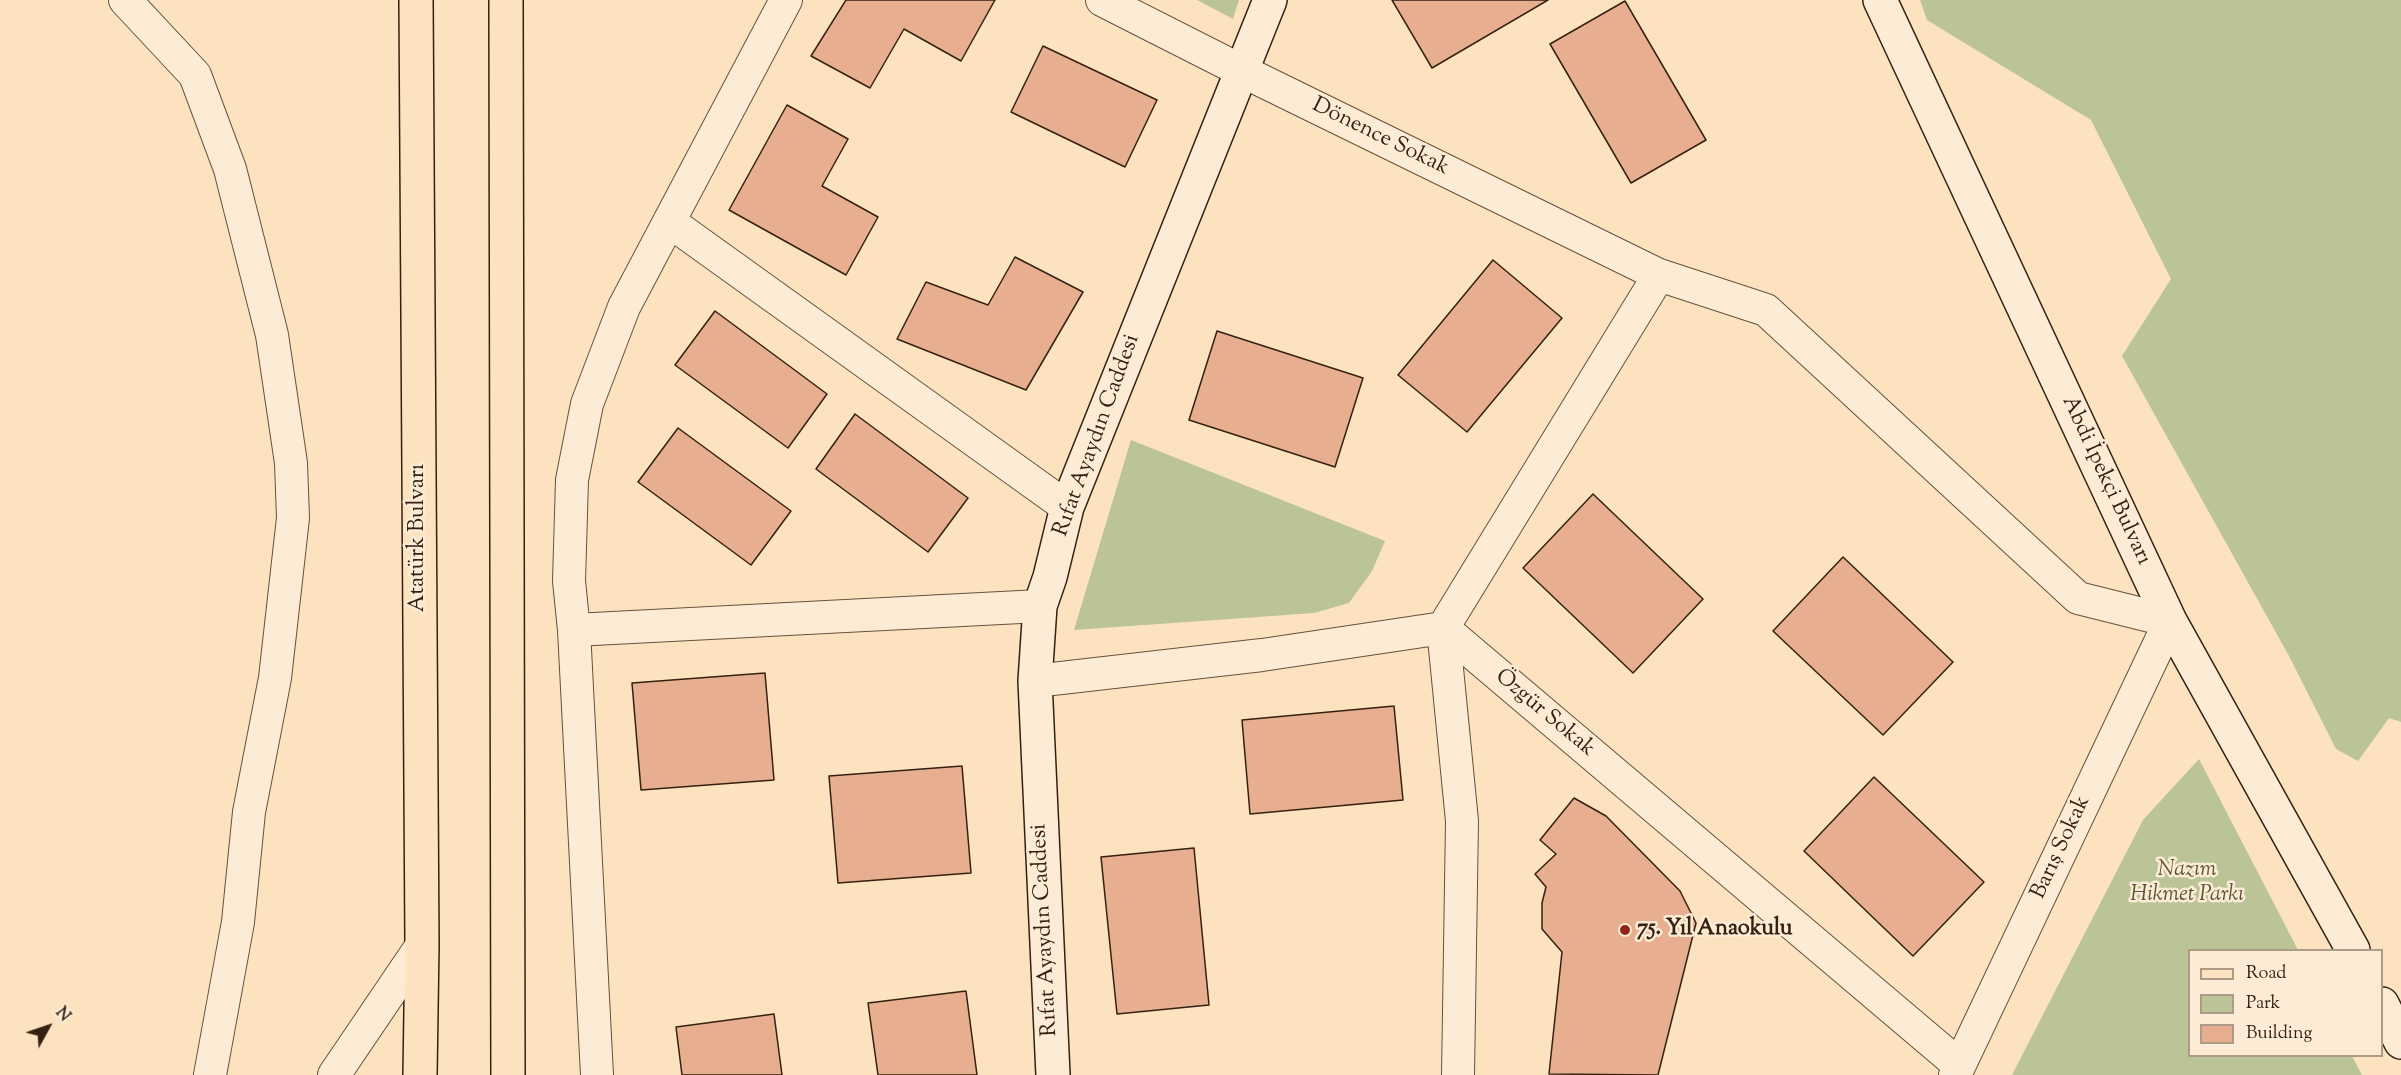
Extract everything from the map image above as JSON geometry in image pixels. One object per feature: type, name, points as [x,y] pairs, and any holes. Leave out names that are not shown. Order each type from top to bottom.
[{"type":"main road","name":"Atatürk Bulvarı","points":[[416,0],[422,945],[420,1075]]},
{"type":"main road","points":[[506,0],[508,1075]]},
{"type":"street","points":[[125,0],[195,75],[230,169],[272,335],[291,463],[293,518],[275,678],[249,812],[238,922],[210,1075]]},
{"type":"street","points":[[597,1075],[574,630],[568,581],[572,480],[587,404],[624,307],[786,0]]},
{"type":"street","name":"Dönence Sokak","points":[[1102,0],[1659,275],[1766,309],[2078,598],[2170,621]]},
{"type":"street","name":"Rıfat Ayaydın Caddesi","points":[[1053,1075],[1035,681],[1040,606],[1050,577],[1067,507],[1270,0]]},
{"type":"street","name":"Abdi İpekçi Bulvarı","points":[[1880,0],[2170,621],[2352,949]]},
{"type":"street","points":[[670,222],[1067,507]]},
{"type":"street","points":[[1458,1075],[1462,821],[1443,628],[1659,275]]},
{"type":"street","points":[[574,630],[1040,606]]},
{"type":"street","name":"Barış Sokak","points":[[1957,1070],[2170,621]]},
{"type":"street","points":[[1035,681],[1262,655],[1443,628]]},
{"type":"street","name":"Özgür Sokak","points":[[1443,628],[1957,1070]]},
{"type":"street","points":[[334,1075],[422,945]]},
{"type":"street","points":[[2383,1006],[2401,1042]]},
{"type":"green space","points":[[1197,0],[1239,0],[1233,19]]},
{"type":"green space","points":[[1920,0],[2401,0],[2401,722],[2389,718],[2358,761],[2336,749],[2289,656],[2122,356],[2171,279],[2091,120],[1927,20]]},
{"type":"green space","points":[[1131,440],[1385,541],[1372,571],[1349,603],[1314,613],[1074,630]]},
{"type":"green space","name":"Nazım Hikmet Parkı","points":[[2199,759],[2297,949],[2188,949],[2188,1057],[2353,1057],[2362,1075],[2012,1075],[2143,820]]},
{"type":"building","points":[[846,0],[995,0],[961,61],[904,29],[870,88],[811,56]]},
{"type":"building","points":[[1392,0],[1548,0],[1432,68]]},
{"type":"building","points":[[1625,1],[1706,140],[1631,183],[1550,44]]},
{"type":"building","points":[[1043,46],[1157,100],[1125,167],[1011,112]]},
{"type":"building","points":[[787,105],[848,139],[822,186],[878,217],[846,275],[729,210]]},
{"type":"building","points":[[1015,257],[1083,292],[1026,390],[897,339],[926,282],[988,305]]},
{"type":"building","points":[[1493,260],[1562,318],[1467,432],[1398,375]]},
{"type":"building","points":[[715,311],[827,394],[788,448],[675,365]]},
{"type":"building","points":[[1217,331],[1363,378],[1335,467],[1189,420]]},
{"type":"building","points":[[855,414],[968,498],[928,552],[816,469]]},
{"type":"building","points":[[678,428],[791,511],[751,565],[638,482]]},
{"type":"building","points":[[1593,494],[1703,599],[1633,673],[1523,568]]},
{"type":"building","points":[[1843,557],[1953,662],[1883,735],[1773,631]]},
{"type":"building","points":[[765,673],[774,780],[641,790],[632,683]]},
{"type":"building","points":[[1394,706],[1403,800],[1250,814],[1242,720]]},
{"type":"building","points":[[962,766],[971,873],[838,883],[829,776]]},
{"type":"building","points":[[1874,777],[1984,882],[1913,956],[1804,851]]},
{"type":"building","points":[[1574,798],[1606,816],[1680,891],[1696,923],[1658,1075],[1549,1074],[1562,952],[1542,929],[1542,903],[1546,887],[1535,874],[1556,854],[1540,840]]},
{"type":"building","points":[[1194,848],[1209,1005],[1117,1014],[1101,857]]},
{"type":"building","points":[[966,991],[977,1075],[878,1075],[868,1003]]},
{"type":"building","points":[[774,1014],[782,1075],[682,1075],[676,1027]]},
{"type":"place","name":"75. Yıl Anaokulu","points":[[1625,930]]}]
